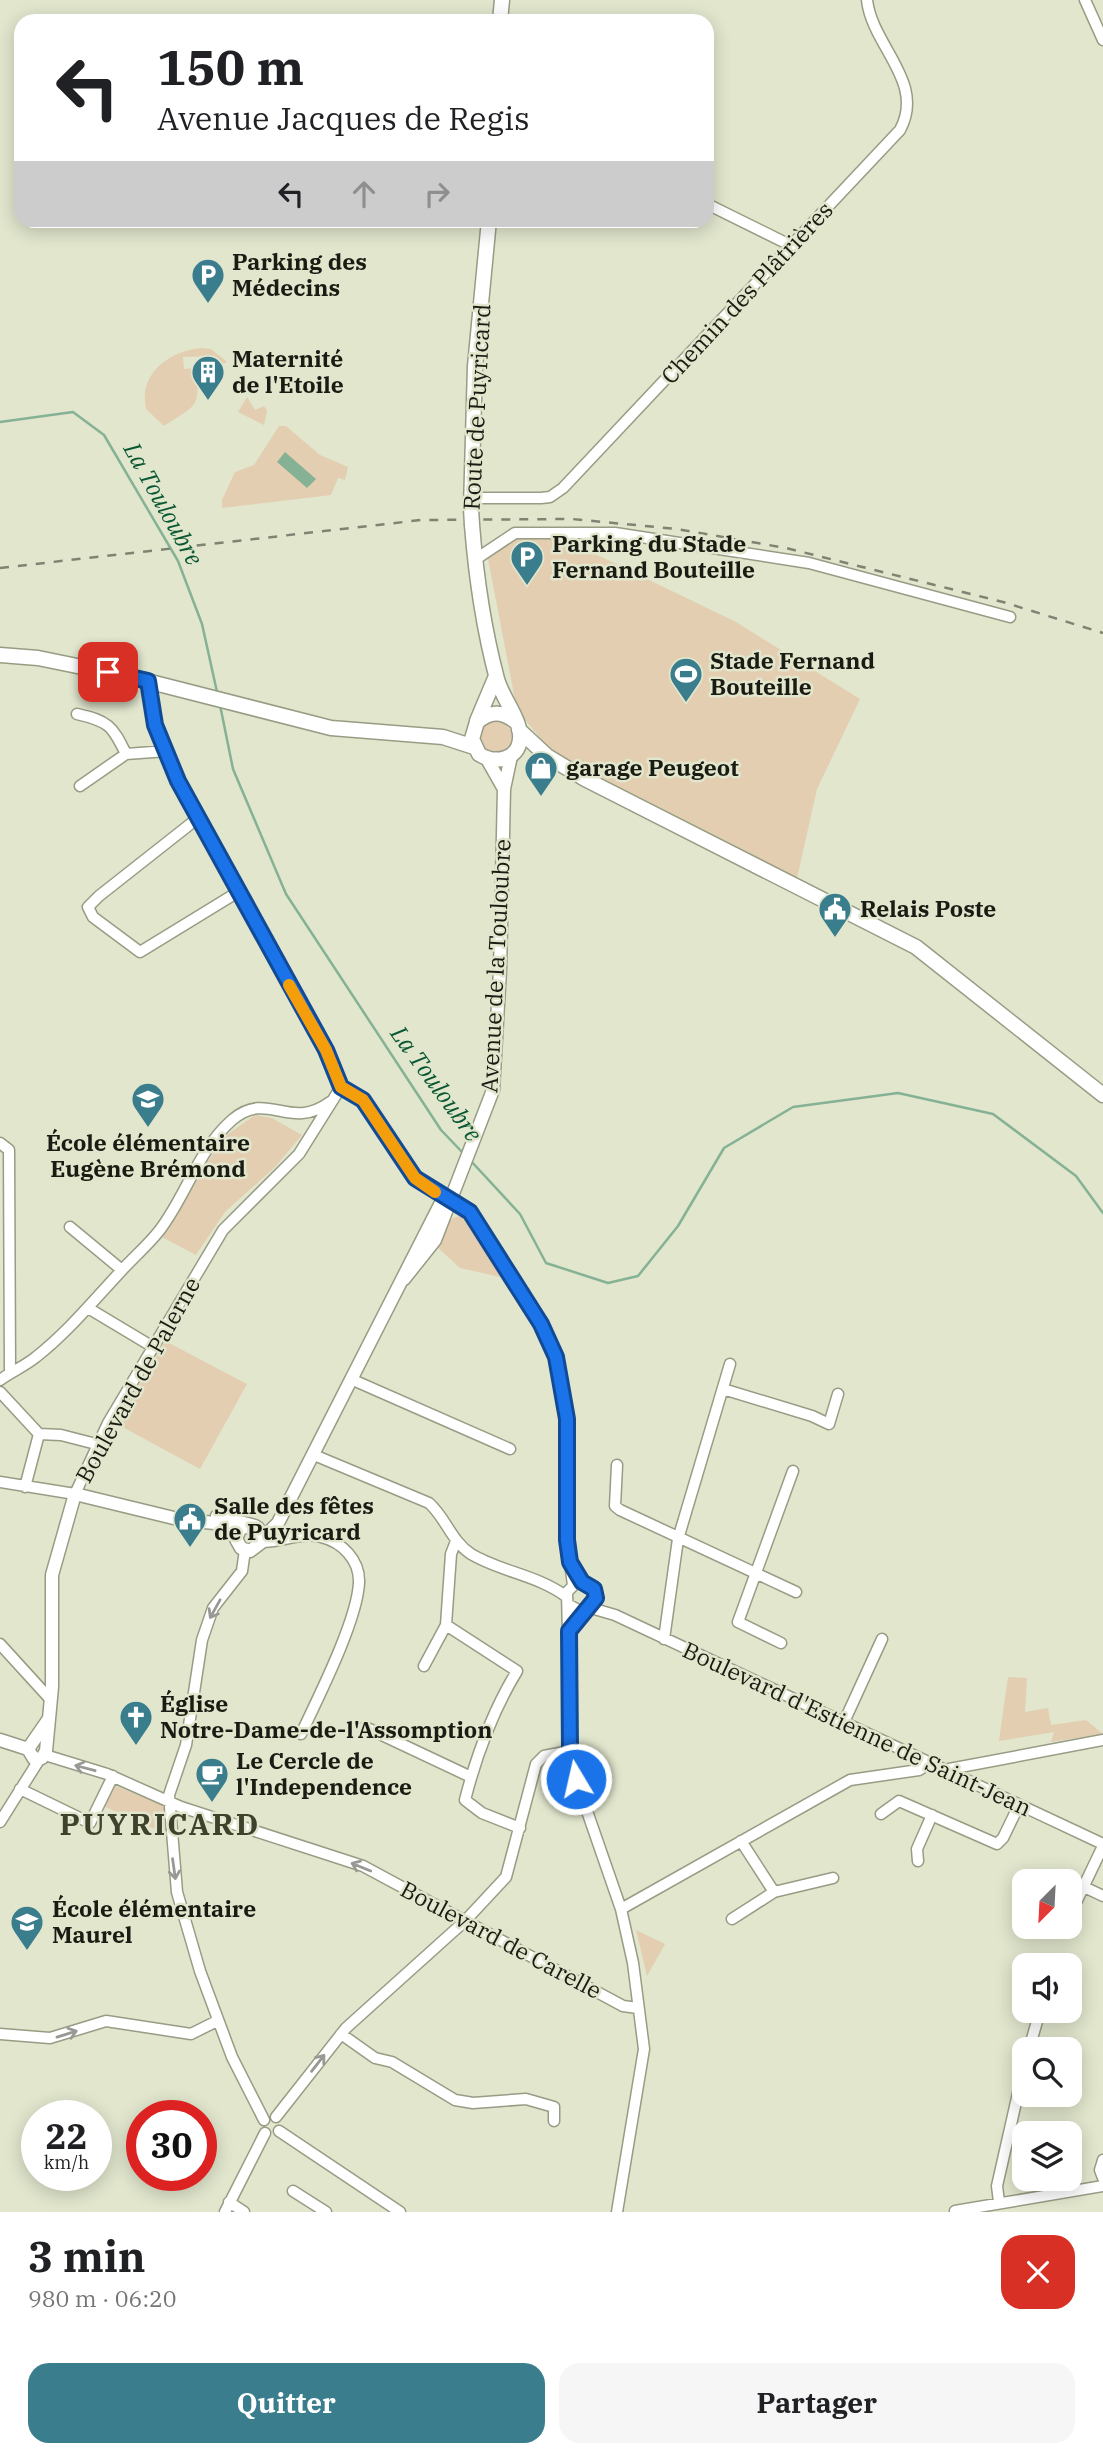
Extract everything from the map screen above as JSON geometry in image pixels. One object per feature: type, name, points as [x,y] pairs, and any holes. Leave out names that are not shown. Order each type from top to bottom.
[{"type":"main road","name":"Route de Puyricard","points":[[488,228],[475,366],[470,503],[476,559],[497,677],[517,726]]},
{"type":"main road","points":[[0,655],[38,658],[148,681],[331,728],[461,741],[474,747],[487,759],[497,761],[525,750],[547,756],[685,831],[916,947],[1103,1095]]},
{"type":"main road","name":"Route de Puyricard","points":[[481,719],[494,698],[497,677]]},
{"type":"main road","points":[[420,735],[446,733],[481,719],[505,714],[547,756]]},
{"type":"main road","points":[[474,747],[473,730],[481,719]]},
{"type":"main road","points":[[513,754],[520,739],[517,726]]},
{"type":"street","name":"Chemin des Plâtrières","points":[[470,503],[541,498],[563,488],[900,131],[909,106],[904,85],[867,0]]},
{"type":"street","points":[[1085,0],[1103,40]]},
{"type":"street","points":[[714,207],[792,246]]},
{"type":"street","points":[[476,559],[515,533],[615,533],[809,563],[1010,617]]},
{"type":"street","points":[[148,681],[155,725],[178,781],[326,1050],[341,1087],[363,1100],[415,1178],[447,1199]]},
{"type":"street","points":[[77,714],[104,720],[115,732],[126,754]]},
{"type":"street","points":[[80,786],[126,754],[167,751]]},
{"type":"street","name":"Avenue de la Touloubre","points":[[259,1533],[278,1523],[404,1279],[435,1240],[447,1199],[472,1147],[493,1090],[500,970],[504,789],[513,754]]},
{"type":"street","points":[[487,759],[504,789]]},
{"type":"street","points":[[198,818],[99,896],[88,907],[93,917],[140,953],[238,891]]},
{"type":"street","name":"Boulevard de Palerne","points":[[36,1752],[48,1720],[51,1700],[52,1575],[75,1494],[96,1444],[223,1230],[299,1154],[341,1087]]},
{"type":"street","points":[[0,1380],[33,1360],[88,1308],[159,1231],[210,1142],[233,1119],[246,1110],[260,1107],[291,1115],[315,1113],[332,1101]]},
{"type":"street","points":[[5,1146],[10,1372]]},
{"type":"street","name":"Boulevard d'Estienne de Saint-Jean","points":[[447,1199],[470,1212],[528,1299],[556,1357],[567,1419],[567,1540],[572,1569],[572,1591],[591,1585],[591,1606],[611,1613],[1103,1845]]},
{"type":"street","points":[[70,1227],[122,1270]]},
{"type":"street","points":[[88,1308],[153,1347]]},
{"type":"street","points":[[664,1639],[678,1539],[730,1364]]},
{"type":"street","points":[[353,1380],[510,1449]]},
{"type":"street","points":[[723,1389],[812,1416],[829,1424],[838,1394]]},
{"type":"street","points":[[0,1392],[39,1434],[61,1435],[96,1444]]},
{"type":"street","points":[[25,1487],[39,1434]]},
{"type":"street","points":[[314,1455],[429,1503],[441,1514],[456,1541],[471,1554],[554,1587],[572,1591],[591,1606],[569,1631]]},
{"type":"street","points":[[617,1465],[615,1506],[678,1539],[796,1592]]},
{"type":"street","points":[[781,1643],[738,1622],[793,1471]]},
{"type":"street","points":[[0,1482],[75,1494],[193,1522],[215,1523],[237,1534]]},
{"type":"street","points":[[193,1522],[217,1516],[259,1533],[320,1536],[344,1548],[355,1561],[359,1583],[327,1680],[300,1734]]},
{"type":"street","points":[[245,1525],[259,1533],[255,1550],[245,1550],[238,1544],[237,1534],[245,1525]]},
{"type":"street","points":[[424,1666],[446,1625],[451,1554],[456,1541]]},
{"type":"street","points":[[244,2212],[227,2207],[265,2133],[262,2125],[264,2120],[232,2057],[218,2021],[177,1892],[169,1795],[186,1745],[202,1640],[213,1608],[242,1571],[245,1550]]},
{"type":"street","points":[[572,1591],[569,1631],[570,1751],[580,1793],[621,1909],[633,1963],[644,2049],[617,2212]]},
{"type":"street","points":[[446,1625],[517,1671],[495,1707],[465,1800],[482,1813],[520,1828]]},
{"type":"street","points":[[844,1722],[881,1639]]},
{"type":"street","points":[[0,1644],[51,1700]]},
{"type":"street","points":[[365,1727],[471,1777]]},
{"type":"street","points":[[0,1740],[36,1752],[23,1784],[0,1822]]},
{"type":"street","points":[[944,1770],[1103,1740]]},
{"type":"street","points":[[264,2120],[276,2117],[341,2034],[465,1921],[506,1877],[536,1764],[544,1756],[570,1751]]},
{"type":"street","name":"Boulevard de Carelle","points":[[36,1752],[113,1776],[170,1801],[363,1866],[623,2006],[638,2008]]},
{"type":"street","points":[[621,1909],[850,1780],[919,1770],[930,1763]]},
{"type":"street","points":[[23,1784],[90,1823],[113,1776]]},
{"type":"street","points":[[881,1814],[899,1801],[997,1844],[1003,1838],[1019,1805]]},
{"type":"street","points":[[918,1861],[917,1849],[932,1815]]},
{"type":"street","points":[[740,1841],[774,1892]]},
{"type":"street","points":[[1082,1891],[1103,1845]]},
{"type":"street","points":[[732,1919],[774,1892],[833,1878]]},
{"type":"street","points":[[1084,1887],[1103,1896]]},
{"type":"street","points":[[0,2034],[50,2038],[107,2021],[191,2034],[218,2021]]},
{"type":"street","points":[[341,2034],[375,2058],[392,2062],[455,2100],[473,2103],[534,2100],[554,2107],[554,2121]]},
{"type":"street","points":[[999,2202],[997,2186],[1015,2107]]},
{"type":"street","points":[[265,2133],[274,2135],[279,2131],[281,2125],[276,2117]]},
{"type":"street","points":[[279,2131],[401,2212]]},
{"type":"street","points":[[1103,2160],[1100,2170],[1103,2178]]},
{"type":"street","points":[[955,2211],[1103,2186]]},
{"type":"street","points":[[293,2191],[326,2212]]},
{"type":"shaded area","points":[[201,348],[211,349],[227,362],[216,367],[215,356],[183,357],[184,369],[197,368],[196,399],[190,409],[164,426],[146,409],[147,385],[159,366],[168,359]]},
{"type":"shaded area","points":[[247,397],[255,410],[264,406],[267,410],[264,425],[238,412]]},
{"type":"shaded area","points":[[279,426],[286,426],[320,455],[348,467],[345,480],[338,478],[331,495],[222,508],[222,500],[235,472],[254,465]]},
{"type":"shaded area","points":[[285,452],[316,479],[307,488],[277,462]]},
{"type":"shaded area","name":"Stade Fernand Bouteille","points":[[556,535],[736,622],[860,699],[817,789],[797,878],[556,757],[517,710],[487,554],[510,538]]},
{"type":"shaded area","points":[[496,721],[507,726],[512,737],[507,748],[496,753],[485,748],[480,737],[485,726]]},
{"type":"shaded area","points":[[255,1115],[272,1118],[302,1135],[275,1167],[225,1212],[196,1255],[162,1237],[204,1166],[228,1134]]},
{"type":"shaded area","points":[[462,1216],[469,1221],[509,1279],[460,1268],[436,1246],[448,1222]]},
{"type":"shaded area","points":[[165,1341],[247,1384],[200,1469],[117,1424]]},
{"type":"shaded area","points":[[1008,1677],[1027,1678],[1025,1712],[1048,1708],[1051,1725],[1086,1720],[1103,1734],[1051,1742],[1054,1732],[999,1741]]},
{"type":"shaded area","points":[[113,1785],[170,1807],[166,1834],[103,1806]]},
{"type":"shaded area","points":[[636,1930],[665,1944],[647,1976]]},
{"type":"waterway","name":"La Touloubre","points":[[0,422],[73,412],[104,435],[178,561],[202,624],[217,692]]},
{"type":"waterway","name":"La Touloubre","points":[[220,705],[233,769],[286,894],[441,1130],[463,1153]]},
{"type":"waterway","name":"La Touloubre","points":[[470,1160],[520,1214],[546,1263],[608,1283],[638,1276],[678,1226],[724,1148],[793,1107],[898,1093],[993,1114],[1076,1176],[1103,1213]]},
{"type":"railway","points":[[0,568],[421,520],[572,519],[677,529],[786,548],[1003,602],[1103,633]]},
{"type":"slow traffic","points":[[289,985],[326,1050],[341,1087],[363,1100],[415,1178],[435,1192]]},
{"type":"place","name":"Parking des Médecins","points":[[208,305]]},
{"type":"place","name":"Maternité de l'Etoile","points":[[208,402]]},
{"type":"place","name":"Parking du Stade Fernand Bouteille","points":[[527,587]]},
{"type":"place","name":"Stade Fernand Bouteille","points":[[686,704]]},
{"type":"place","name":"garage Peugeot","points":[[541,798]]},
{"type":"place","name":"Relais Poste","points":[[835,939]]},
{"type":"place","name":"École élémentaire Eugène Brémond","points":[[148,1129]]},
{"type":"place","name":"Salle des fêtes de Puyricard","points":[[190,1549]]},
{"type":"place","name":"Église Notre-Dame-de-l'Assomption","points":[[136,1747]]},
{"type":"place","name":"Le Cercle de l'Independence","points":[[212,1804]]},
{"type":"place","name":"École élémentaire Maurel","points":[[27,1952]]},
{"type":"district","name":"PUYRICARD","points":[[160,1825]]},
{"type":"route","points":[[108,672],[148,681],[148,695],[155,725],[178,781],[326,1050],[341,1087],[363,1100],[415,1178],[470,1212],[528,1299],[556,1357],[568,1429],[566,1490],[570,1562],[582,1582],[591,1585],[596,1593],[594,1604],[569,1631],[570,1751],[576,1779]]}]
